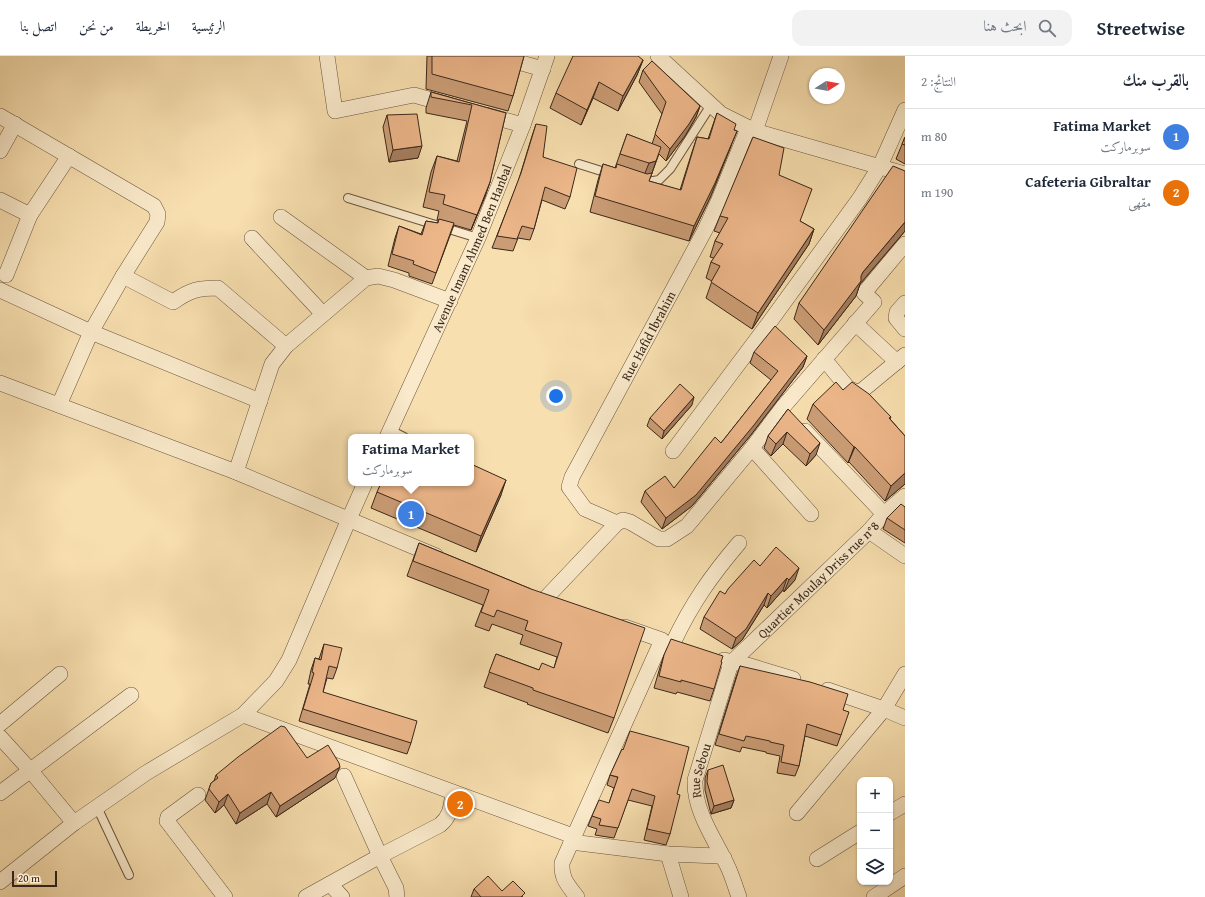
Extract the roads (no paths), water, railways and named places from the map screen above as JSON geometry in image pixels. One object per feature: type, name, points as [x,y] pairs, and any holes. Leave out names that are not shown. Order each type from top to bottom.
[{"type":"street","points":[[327,56],[335,111],[414,96],[523,124]]},
{"type":"street","points":[[496,56],[545,62]]},
{"type":"street","points":[[658,56],[721,114],[752,129],[905,174]]},
{"type":"street","points":[[752,129],[782,56]]},
{"type":"street","name":"Avenue Imam Ahmed Ben Hanbal","points":[[388,434],[478,238],[523,124],[545,62]]},
{"type":"street","points":[[673,451],[775,328],[880,166],[905,110]]},
{"type":"street","points":[[0,116],[154,206],[158,214],[157,222],[123,276],[91,332],[59,405]]},
{"type":"street","points":[[0,151],[15,124]]},
{"type":"street","name":"Rue Hafid Ibrahim","points":[[617,523],[586,509],[569,487],[572,477],[705,230],[752,129]]},
{"type":"street","points":[[6,275],[30,215],[69,156]]},
{"type":"street","points":[[0,200],[30,215]]},
{"type":"street","points":[[281,217],[366,278]]},
{"type":"street","points":[[252,238],[323,314]]},
{"type":"street","points":[[544,600],[617,523],[623,520],[630,522],[659,540],[667,539],[687,526],[752,448],[816,361],[874,302],[864,293],[905,244]]},
{"type":"street","points":[[123,276],[173,302],[184,295],[202,288],[218,288],[286,346]]},
{"type":"street","points":[[236,472],[272,364],[286,346],[366,278],[378,276],[394,280],[450,301]]},
{"type":"street","points":[[0,290],[91,332],[260,401]]},
{"type":"street","points":[[905,303],[897,312],[896,318],[905,329]]},
{"type":"street","points":[[816,361],[848,388],[859,393],[901,358],[855,323]]},
{"type":"street","points":[[0,383],[236,472],[450,562]]},
{"type":"street","points":[[783,407],[884,514]]},
{"type":"street","points":[[752,448],[811,514]]},
{"type":"street","points":[[0,882],[74,824],[146,773],[243,715],[276,681],[289,660],[364,486]]},
{"type":"street","name":"Quartier Moulay Driss rue n°8","points":[[731,663],[869,531],[884,514],[905,496]]},
{"type":"street","points":[[869,531],[905,556]]},
{"type":"street","points":[[577,897],[561,872],[562,862],[572,839],[668,642],[713,574],[739,543]]},
{"type":"street","points":[[529,595],[559,605]]},
{"type":"street","points":[[611,623],[688,648]]},
{"type":"street","points":[[709,655],[731,663],[747,665],[814,686],[884,709],[905,718]]},
{"type":"street","name":"Rue Sebou","points":[[731,663],[695,780],[695,791],[701,813],[724,858],[739,897]]},
{"type":"street","points":[[0,724],[60,674]]},
{"type":"street","points":[[797,813],[884,709],[905,674]]},
{"type":"street","points":[[0,793],[131,695]]},
{"type":"street","points":[[243,715],[572,839],[668,854],[719,856],[724,858]]},
{"type":"street","points":[[0,737],[30,770],[74,824]]},
{"type":"street","points":[[344,776],[396,888],[397,897]]},
{"type":"street","points":[[306,897],[440,825],[446,820],[450,813],[453,793]]},
{"type":"street","points":[[198,795],[168,817],[167,821],[225,897]]},
{"type":"street","points":[[893,811],[905,804]]},
{"type":"street","points":[[817,859],[857,834]]},
{"type":"street","points":[[668,854],[681,897]]},
{"type":"street","points":[[874,897],[905,876]]},
{"type":"street","points":[[330,884],[342,897]]},
{"type":"lane","points":[[636,181],[643,184],[659,180],[670,169],[711,105]]},
{"type":"lane","points":[[579,164],[622,177]]},
{"type":"lane","points":[[348,198],[478,238]]},
{"type":"lane","points":[[97,807],[129,875]]},
{"type":"place","name":"Fatima Market","points":[[411,514]]},
{"type":"place","name":"Cafeteria Gibraltar","points":[[460,804]]}]
